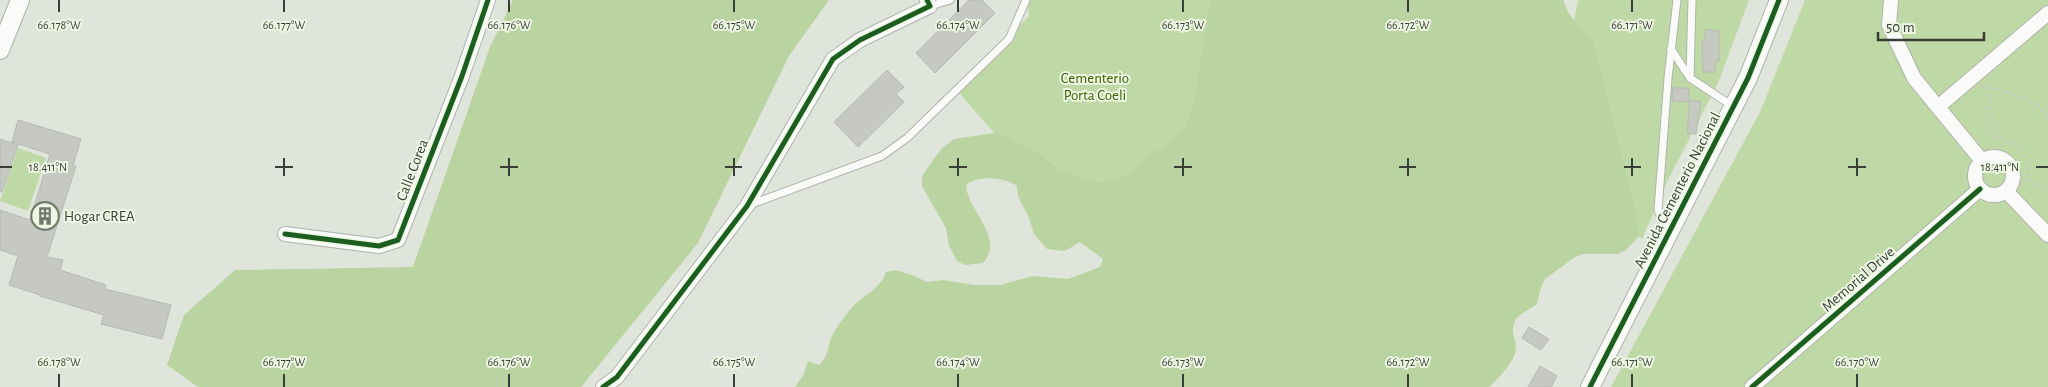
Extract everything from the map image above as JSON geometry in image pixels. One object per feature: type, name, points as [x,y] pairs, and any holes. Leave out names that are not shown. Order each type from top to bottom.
[{"type":"street","name":"Calle Corea","points":[[284,234],[379,246],[398,240],[462,76],[488,0]]},
{"type":"street","name":"Avenida Cementerio Nacional","points":[[1590,387],[1748,78],[1779,0]]},
{"type":"street","points":[[1892,0],[1889,25],[1914,78],[1939,106],[1983,162]]},
{"type":"street","points":[[0,50],[15,3]]},
{"type":"street","points":[[603,387],[617,377],[748,206],[833,59],[860,40],[929,3]]},
{"type":"street","points":[[1939,106],[2048,13]]},
{"type":"street","points":[[1988,158],[2001,159],[2010,168],[2012,174],[2012,180],[2006,191],[1996,195],[1990,195],[1980,189],[1975,178],[1978,166],[1988,158]]},
{"type":"street","name":"Memorial Drive","points":[[1752,387],[1980,189]]},
{"type":"street","points":[[2006,191],[2048,235]]},
{"type":"lane","points":[[929,3],[950,0]]},
{"type":"lane","points":[[748,206],[882,156],[907,138],[1008,39],[1026,0]]},
{"type":"lane","points":[[1668,236],[1658,210],[1671,49],[1677,0]]},
{"type":"lane","points":[[1690,78],[1692,0]]},
{"type":"lane","points":[[1671,49],[1690,78],[1734,106]]},
{"type":"path","points":[[1964,84],[2017,94],[2040,108],[2048,116]]},
{"type":"path","points":[[1990,88],[1989,111],[1994,134],[2020,148],[2027,161],[2028,181]]},
{"type":"path","points":[[2012,174],[2048,190]]},
{"type":"green space","points":[[513,0],[829,0],[789,56],[698,243],[581,387],[198,387],[167,365],[184,315],[235,270],[413,267],[490,47]]},
{"type":"green space","name":"Cementerio Porta Coeli","points":[[1027,0],[1210,0],[1193,103],[1185,127],[1162,149],[1153,152],[1133,170],[1118,179],[1101,182],[1060,170],[1040,154],[1024,147],[1012,137],[994,133],[956,89],[1029,16]]},
{"type":"green space","points":[[1210,0],[1563,0],[1569,14],[1592,40],[1595,48],[1635,210],[1639,236],[1626,250],[1618,254],[1583,254],[1575,257],[1545,279],[1537,304],[1515,321],[1513,332],[1516,349],[1513,359],[1489,387],[795,387],[804,374],[808,361],[819,365],[823,362],[831,338],[840,322],[854,306],[875,289],[886,272],[895,270],[927,282],[943,280],[975,285],[1000,285],[1033,276],[1068,279],[1100,267],[1103,259],[1080,242],[1065,251],[1047,249],[1034,234],[1029,218],[1018,196],[1017,186],[992,178],[978,180],[966,185],[972,204],[988,234],[989,253],[983,263],[965,265],[957,261],[949,246],[946,228],[922,186],[922,177],[941,149],[954,139],[994,133],[1012,137],[1024,147],[1040,154],[1060,170],[1101,182],[1118,179],[1133,170],[1153,151],[1162,149],[1185,127],[1193,103]]},
{"type":"green space","points":[[1578,0],[1749,0],[1718,83],[1668,180],[1642,239],[1558,165],[1572,32]]},
{"type":"green space","points":[[1805,0],[2048,0],[2048,387],[1611,387],[1760,112]]},
{"type":"green space","points":[[18,148],[46,158],[28,211],[0,201]]},
{"type":"building","points":[[969,0],[982,0],[995,13],[935,73],[916,53]]},
{"type":"building","points":[[1706,29],[1719,31],[1719,61],[1715,61],[1715,72],[1703,72],[1702,40],[1705,40]]},
{"type":"building","points":[[887,70],[904,87],[896,94],[904,102],[858,147],[834,122]]},
{"type":"building","points":[[1673,88],[1689,88],[1689,102],[1672,101]]},
{"type":"building","points":[[1690,100],[1701,102],[1696,134],[1687,133]]},
{"type":"building","points":[[18,120],[81,139],[73,165],[76,166],[47,257],[63,260],[60,270],[106,285],[105,289],[171,305],[162,339],[101,324],[104,315],[9,285],[18,256],[0,250],[0,210],[30,220],[50,154],[12,142]]},
{"type":"building","points":[[0,139],[18,145],[2,192],[0,192]]},
{"type":"building","points":[[1529,327],[1549,339],[1541,350],[1522,338]]},
{"type":"building","points":[[1540,366],[1557,376],[1551,387],[1528,387]]},
{"type":"cycle path","points":[[285,234],[379,246],[398,240],[462,76],[488,0]]},
{"type":"cycle path","points":[[603,387],[617,377],[747,206],[833,59],[860,40],[930,6],[927,0]]},
{"type":"cycle path","points":[[1590,387],[1748,78],[1779,0]]},
{"type":"cycle path","points":[[1752,387],[1980,189]]},
{"type":"place","name":"Hogar CREA","points":[[45,216]]}]
